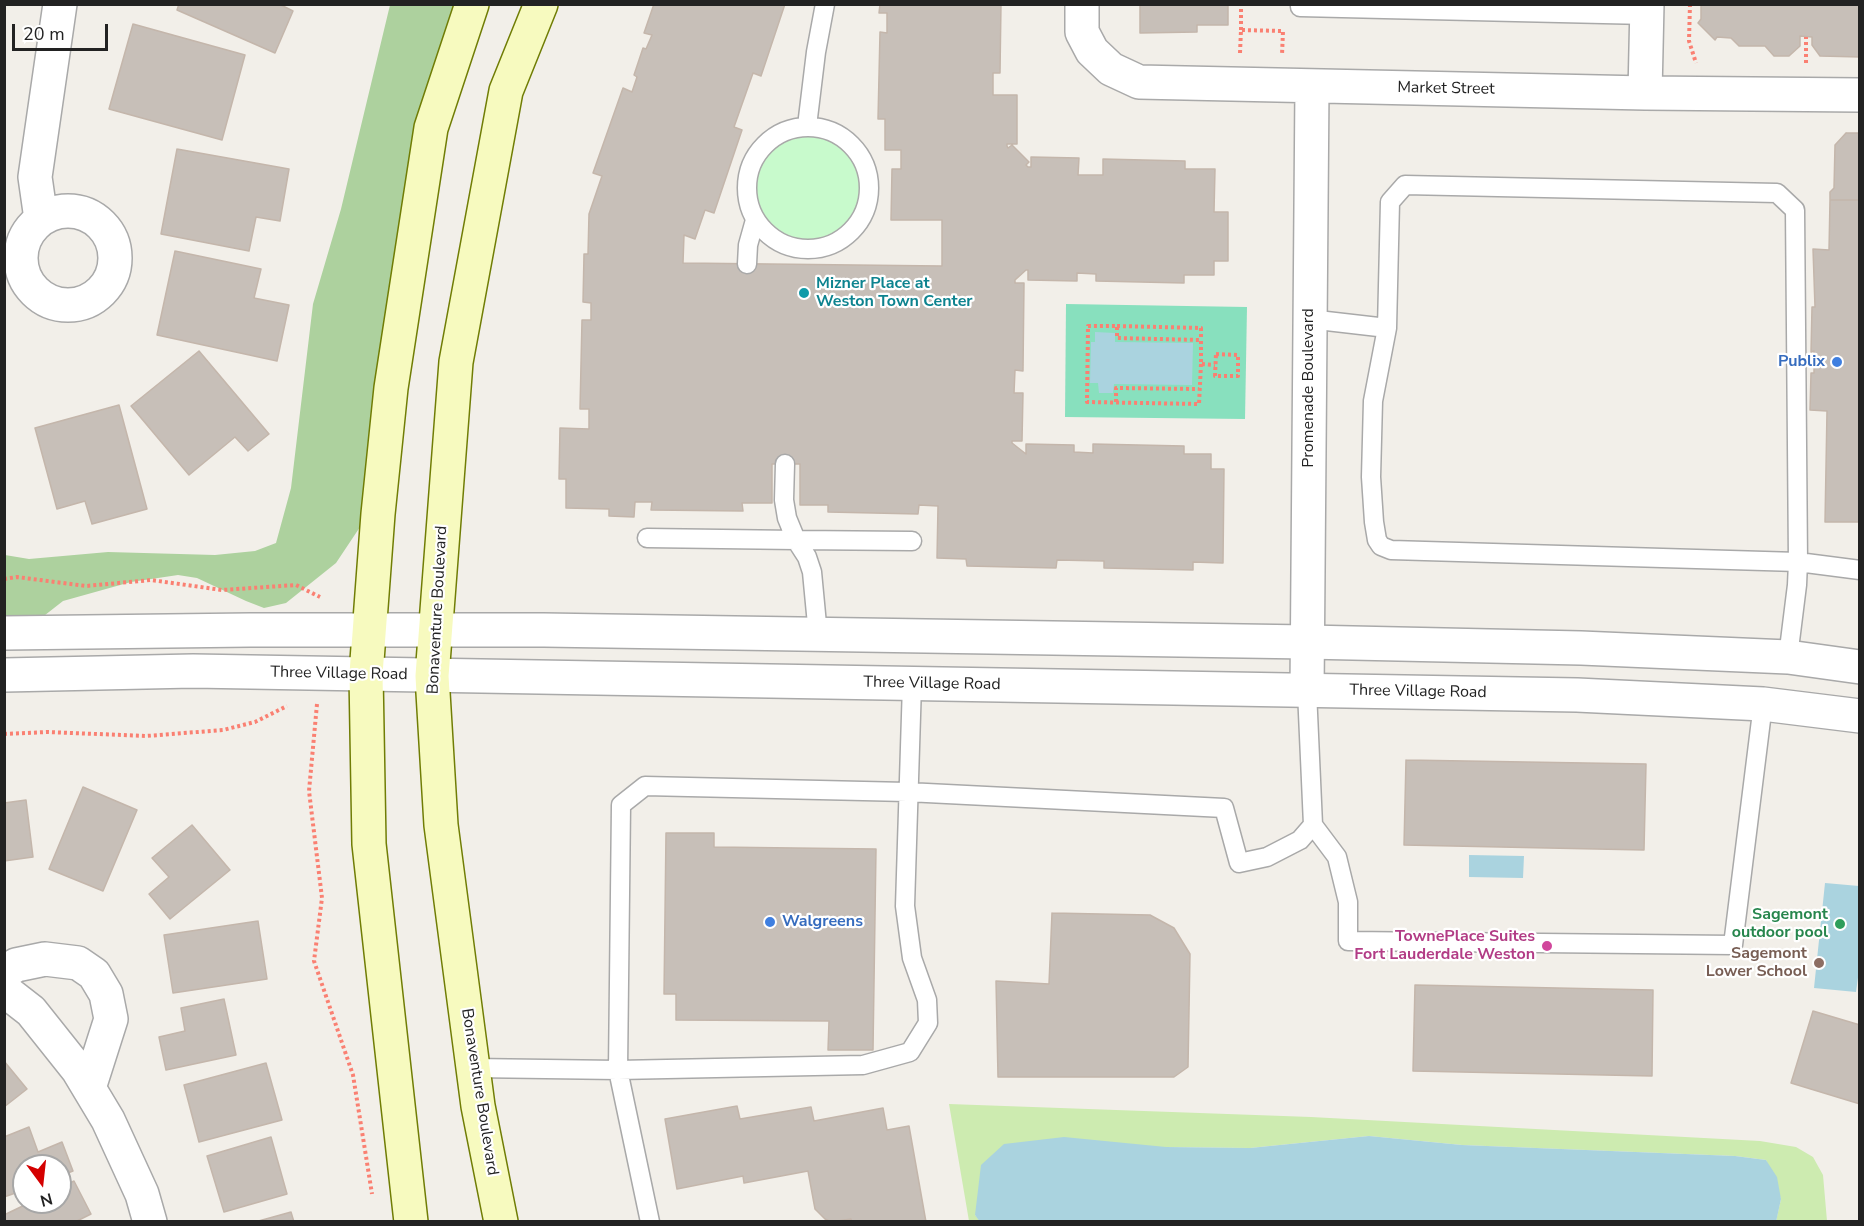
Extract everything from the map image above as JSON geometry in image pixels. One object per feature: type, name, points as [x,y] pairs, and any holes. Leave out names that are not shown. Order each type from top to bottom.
[{"type":"main road","points":[[411,1221],[369,844],[366,674],[391,388],[431,128],[472,4]]},
{"type":"main road","name":"Bonaventure Boulevard","points":[[501,1221],[478,1106],[441,825],[432,676],[456,362],[506,92],[541,4]]},
{"type":"street","points":[[41,219],[36,177],[60,4]]},
{"type":"street","name":"Market Street","points":[[1082,4],[1082,32],[1092,51],[1111,69],[1139,82],[1645,93],[1860,95]]},
{"type":"street","points":[[1645,93],[1647,10]]},
{"type":"street","name":"Promenade Boulevard","points":[[1307,690],[1312,86]]},
{"type":"street","points":[[4,633],[369,630],[1307,642],[1581,648],[1788,657],[1860,667]]},
{"type":"street","name":"Three Village Road","points":[[4,675],[193,671],[1577,695],[1763,704],[1860,716]]},
{"type":"street","points":[[4,973],[16,965],[45,959],[78,963],[94,974],[106,994],[111,1018],[89,1088]]},
{"type":"street","points":[[4,990],[31,1011],[78,1070],[108,1120],[142,1194],[150,1221]]},
{"type":"lane","points":[[807,126],[816,52],[825,4]]},
{"type":"lane","points":[[1300,4],[1300,7],[1384,9],[1647,10]]},
{"type":"lane","points":[[807,126],[828,129],[846,139],[860,154],[868,174],[869,195],[864,212],[855,228],[842,239],[825,247],[807,249],[787,245],[769,235],[755,220],[748,201],[746,181],[751,164],[760,148],[774,137],[790,129],[807,126]]},
{"type":"lane","points":[[1788,657],[1798,562],[1795,210],[1777,193],[1406,185],[1390,202],[1387,328],[1372,401],[1371,477],[1377,540],[1381,546],[1391,550],[1798,562],[1860,570]]},
{"type":"lane","points":[[747,264],[748,245],[755,220]]},
{"type":"lane","points":[[1309,320],[1387,328]]},
{"type":"lane","points":[[785,464],[784,500],[787,518],[812,572],[818,635]]},
{"type":"lane","points":[[647,538],[912,541]]},
{"type":"lane","points":[[473,1068],[618,1070],[863,1065],[910,1052],[928,1023],[927,1000],[912,958],[905,906],[912,684]]},
{"type":"lane","points":[[1307,690],[1313,825],[1338,857],[1348,902],[1348,941],[1733,945],[1763,704]]},
{"type":"lane","points":[[650,1221],[618,1070],[621,806],[645,786],[907,792],[1224,808],[1239,863],[1267,857],[1300,840],[1313,825]]},
{"type":"path","points":[[1240,60],[1241,4]]},
{"type":"path","points":[[1687,64],[1696,64],[1689,41],[1690,4]]},
{"type":"path","points":[[1241,30],[1283,31],[1281,61]]},
{"type":"path","points":[[1806,36],[1806,65]]},
{"type":"path","points":[[1088,326],[1117,326],[1202,327],[1199,404],[1087,402],[1088,326]]},
{"type":"path","points":[[1117,326],[1117,338],[1201,340]]},
{"type":"path","points":[[1216,354],[1238,355],[1238,376],[1215,376],[1215,365],[1216,354]]},
{"type":"path","points":[[1200,364],[1215,365]]},
{"type":"path","points":[[1116,402],[1116,388],[1199,389]]},
{"type":"path","points":[[4,579],[17,577],[86,586],[151,580],[222,590],[296,585],[323,598]]},
{"type":"path","points":[[317,698],[309,791],[322,898],[314,961],[352,1075],[373,1199]]},
{"type":"path","points":[[4,734],[48,732],[146,736],[223,730],[255,722],[288,705]]},
{"type":"green space","points":[[390,5],[466,5],[375,471],[360,527],[336,563],[286,603],[264,608],[197,578],[178,575],[131,582],[63,601],[40,619],[5,622],[5,555],[29,559],[108,552],[215,555],[255,551],[276,543],[291,488],[313,304],[341,209]]},
{"type":"green space","points":[[808,127],[831,132],[842,137],[851,145],[859,154],[864,165],[869,188],[864,211],[859,222],[851,231],[842,239],[831,244],[808,249],[785,244],[774,239],[765,231],[757,222],[752,211],[747,188],[752,165],[757,154],[765,145],[774,137],[785,132]]},
{"type":"green space","points":[[1066,304],[1247,307],[1245,419],[1065,417]]},
{"type":"green space","points":[[949,1104],[1311,1117],[1760,1141],[1796,1147],[1813,1157],[1823,1175],[1827,1221],[1776,1221],[1781,1199],[1766,1160],[1735,1156],[1462,1145],[1369,1136],[1250,1148],[1166,1147],[975,1215],[980,1221],[969,1221]]},
{"type":"water","points":[[1095,332],[1115,333],[1115,342],[1193,343],[1192,385],[1114,384],[1113,393],[1099,393],[1098,383],[1090,383],[1091,342],[1095,342]]},
{"type":"water","points":[[1469,855],[1524,856],[1523,878],[1469,877]]},
{"type":"water","name":"Sagemont outdoor pool","points":[[1825,883],[1859,886],[1860,963],[1856,992],[1814,988]]},
{"type":"water","points":[[1369,1136],[1462,1145],[1735,1156],[1766,1160],[1777,1177],[1781,1199],[1776,1222],[980,1222],[975,1215],[981,1165],[1004,1144],[1064,1137],[1166,1147],[1250,1148]]},
{"type":"building","points":[[179,4],[279,4],[293,11],[275,53],[177,10]]},
{"type":"building","name":"Mizner Place at Weston Town Center","points":[[654,4],[785,4],[761,76],[753,73],[734,127],[742,130],[714,213],[705,210],[695,239],[684,235],[683,263],[942,266],[942,220],[891,220],[892,169],[901,169],[901,150],[885,150],[885,119],[878,119],[880,32],[887,33],[887,13],[879,13],[880,4],[1001,4],[1000,73],[993,73],[993,95],[1017,95],[1017,144],[1007,144],[1007,146],[1008,148],[1012,145],[1029,162],[1026,165],[1028,167],[1031,167],[1031,157],[1079,158],[1078,175],[1103,175],[1103,159],[1185,161],[1185,169],[1215,169],[1214,212],[1228,212],[1228,261],[1214,261],[1214,275],[1184,275],[1184,283],[1096,281],[1096,274],[1077,273],[1077,281],[1028,280],[1028,270],[1026,270],[1015,280],[1015,283],[1024,283],[1023,371],[1015,370],[1014,393],[1023,393],[1022,441],[1012,441],[1012,443],[1026,454],[1026,444],[1074,445],[1074,452],[1093,453],[1093,444],[1184,446],[1184,454],[1211,454],[1211,469],[1224,469],[1223,563],[1193,562],[1193,570],[1104,568],[1104,561],[1057,560],[1056,568],[967,566],[966,559],[937,558],[938,506],[919,505],[918,514],[828,512],[828,505],[800,505],[800,464],[772,464],[772,503],[742,503],[743,511],[651,510],[652,502],[635,502],[634,517],[609,516],[609,509],[566,508],[566,479],[559,479],[560,428],[589,429],[589,409],[580,409],[582,320],[591,320],[591,303],[583,302],[584,254],[588,254],[589,214],[602,176],[593,173],[623,88],[632,92],[637,77],[634,75],[643,48],[646,49],[652,35],[644,33]]},
{"type":"building","points":[[1140,4],[1228,4],[1228,25],[1197,25],[1197,32],[1140,33]]},
{"type":"building","points":[[1701,4],[1860,4],[1860,57],[1820,56],[1812,45],[1812,37],[1800,36],[1800,46],[1789,56],[1774,56],[1765,46],[1739,46],[1731,38],[1717,37],[1715,40],[1698,23],[1701,19]]},
{"type":"building","points":[[133,24],[245,55],[222,140],[109,109]]},
{"type":"building","points":[[1846,133],[1860,133],[1860,200],[1830,200],[1830,192],[1834,188],[1835,145]]},
{"type":"building","points":[[177,149],[289,169],[280,221],[256,217],[249,251],[161,234]]},
{"type":"building","name":"Publix","points":[[1830,200],[1860,200],[1860,522],[1825,522],[1827,411],[1810,410],[1811,373],[1814,373],[1814,351],[1811,352],[1812,307],[1815,307],[1813,249],[1829,250]]},
{"type":"building","points":[[175,251],[261,269],[254,298],[289,305],[277,361],[157,335]]},
{"type":"building","points":[[199,351],[269,434],[248,451],[235,437],[189,475],[131,406]]},
{"type":"building","points":[[119,405],[147,509],[92,524],[85,501],[57,509],[35,428]]},
{"type":"building","points":[[1406,760],[1646,764],[1644,850],[1404,845]]},
{"type":"building","points":[[83,787],[137,810],[103,891],[49,869]]},
{"type":"building","points":[[26,800],[33,857],[4,861],[4,803]]},
{"type":"building","points":[[192,825],[230,870],[170,919],[149,894],[169,877],[152,858]]},
{"type":"building","name":"Walgreens","points":[[666,833],[714,833],[714,847],[876,849],[873,1050],[828,1050],[829,1021],[676,1020],[676,994],[664,994]]},
{"type":"building","points":[[1052,913],[1150,915],[1174,928],[1190,954],[1188,1067],[1174,1077],[998,1077],[996,981],[1049,984]]},
{"type":"building","points":[[258,921],[267,979],[173,993],[164,935]]},
{"type":"building","points":[[1415,985],[1653,990],[1652,1076],[1413,1071]]},
{"type":"building","points":[[224,999],[236,1055],[166,1070],[159,1037],[185,1031],[181,1008]]},
{"type":"building","points":[[1813,1011],[1860,1025],[1860,1104],[1791,1083]]},
{"type":"building","points":[[4,1061],[27,1089],[4,1107]]},
{"type":"building","points":[[266,1063],[282,1120],[199,1142],[184,1085]]},
{"type":"building","points":[[737,1106],[740,1119],[811,1107],[814,1121],[883,1108],[887,1130],[909,1126],[926,1222],[852,1222],[851,1219],[831,1222],[815,1209],[808,1171],[744,1183],[743,1176],[677,1189],[665,1119]]},
{"type":"building","points":[[29,1127],[38,1152],[62,1142],[67,1154],[12,1154],[12,1194],[4,1197],[4,1137]]},
{"type":"building","points":[[271,1137],[287,1194],[224,1212],[207,1156]]},
{"type":"building","points":[[74,1181],[91,1214],[75,1222],[4,1222],[4,1215],[12,1211],[12,1214],[72,1214],[72,1182]]},
{"type":"building","points":[[291,1212],[294,1222],[255,1222]]},
{"type":"place","name":"Mizner Place at Weston Town Center","points":[[804,293]]},
{"type":"place","name":"Publix","points":[[1837,362]]},
{"type":"place","name":"Walgreens","points":[[770,922]]},
{"type":"place","name":"Sagemont outdoor pool","points":[[1840,924]]},
{"type":"place","name":"TownePlace Suites Fort Lauderdale Weston","points":[[1547,946]]},
{"type":"place","name":"Sagemont Lower School","points":[[1819,963]]}]
